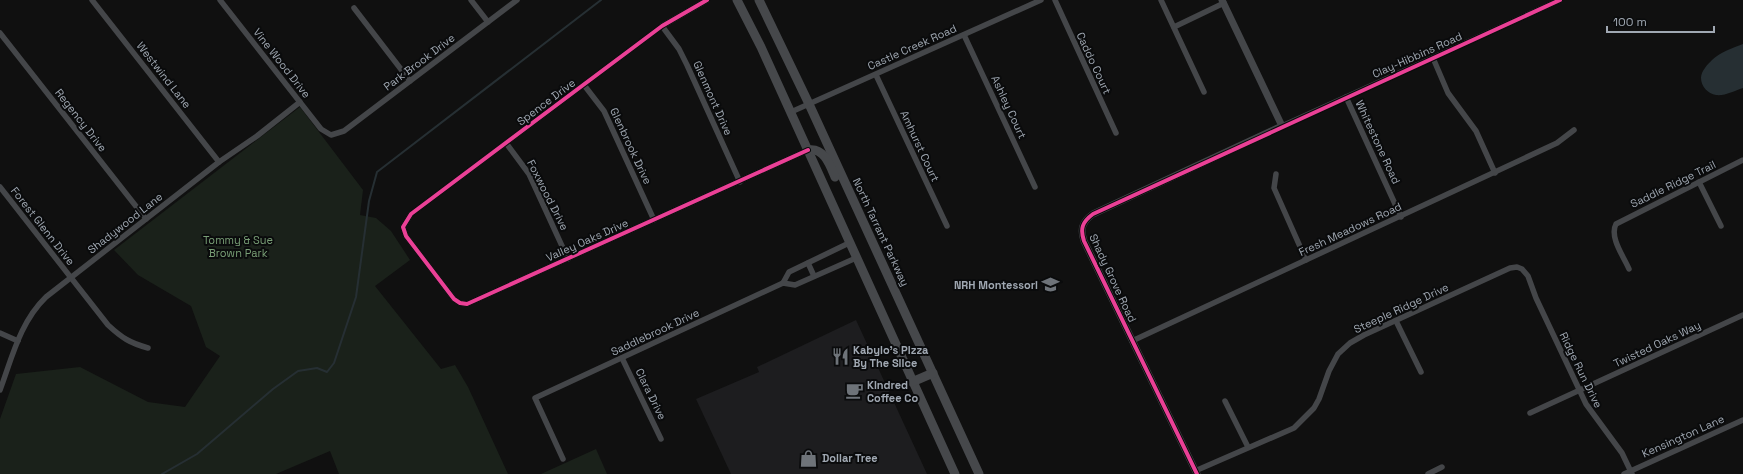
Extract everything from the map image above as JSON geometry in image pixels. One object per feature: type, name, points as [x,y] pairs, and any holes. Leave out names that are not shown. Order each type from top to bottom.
[{"type":"main road","points":[[737,0],[761,47],[791,112],[912,382],[955,474]]},
{"type":"main road","name":"North Tarrant Parkway","points":[[759,0],[809,104],[979,474]]},
{"type":"main road","points":[[808,150],[815,149],[826,158],[848,200],[856,208]]},
{"type":"main road","points":[[912,382],[933,373]]},
{"type":"street","name":"Westwind Lane","points":[[92,0],[219,162]]},
{"type":"street","name":"Vine Wood Drive","points":[[220,0],[321,129],[331,135]]},
{"type":"street","points":[[471,0],[488,22]]},
{"type":"street","name":"Park Brook Drive","points":[[331,135],[344,131],[517,0]]},
{"type":"street","name":"Spence Drive","points":[[404,227],[411,214],[662,26],[707,0]]},
{"type":"street","name":"Castle Creek Road","points":[[791,112],[1041,0]]},
{"type":"street","name":"Caddo Court","points":[[1055,0],[1116,133]]},
{"type":"street","points":[[1161,0],[1204,92]]},
{"type":"street","name":"Clay-Hibbins Road","points":[[1282,126],[1560,0]]},
{"type":"street","points":[[1174,27],[1223,2],[1282,126]]},
{"type":"street","points":[[354,8],[410,81]]},
{"type":"street","name":"Glenmont Drive","points":[[662,26],[679,49],[740,182]]},
{"type":"street","name":"Regency Drive","points":[[0,33],[146,219]]},
{"type":"street","name":"Ashley Court","points":[[964,35],[1035,188]]},
{"type":"street","points":[[1433,58],[1448,93],[1476,131],[1495,173]]},
{"type":"street","name":"Amhurst Court","points":[[876,75],[947,226]]},
{"type":"street","name":"Glenbrook Drive","points":[[584,85],[604,111],[654,220]]},
{"type":"street","name":"Whitestone Road","points":[[1346,97],[1401,216]]},
{"type":"street","name":"Shadywood Lane","points":[[0,390],[18,341],[28,318],[35,308],[219,162],[258,136],[300,102]]},
{"type":"street","name":"Shady Grove Road","points":[[1196,473],[1084,241],[1082,224],[1093,214],[1282,126]]},
{"type":"street","name":"Fresh Meadows Road","points":[[1132,341],[1495,173],[1557,143],[1574,130]]},
{"type":"street","name":"Foxwood Drive","points":[[506,143],[529,174],[568,259]]},
{"type":"street","name":"Valley Oaks Drive","points":[[404,227],[406,236],[454,299],[460,303],[467,304],[808,150]]},
{"type":"street","name":"Saddle Ridge Trail","points":[[1629,269],[1615,238],[1614,228],[1620,222],[1743,160]]},
{"type":"street","points":[[1276,174],[1274,188],[1306,260]]},
{"type":"street","points":[[1699,182],[1721,226]]},
{"type":"street","name":"Forest Glenn Drive","points":[[0,187],[108,325],[132,344],[148,348]]},
{"type":"street","name":"Saddlebrook Drive","points":[[783,283],[789,272],[850,243]]},
{"type":"street","name":"Saddlebrook Drive","points":[[563,459],[534,398],[783,283],[795,285],[856,258]]},
{"type":"street","points":[[808,263],[814,276]]},
{"type":"street","name":"Steeple Ridge Drive","points":[[1196,473],[1248,447],[1294,428],[1317,404],[1329,371],[1338,354],[1350,343],[1364,335],[1510,268],[1517,267],[1522,269]]},
{"type":"street","name":"Ridge Run Drive","points":[[1522,269],[1528,276],[1536,298],[1579,390],[1593,416],[1612,440],[1632,472]]},
{"type":"street","name":"Twisted Oaks Way","points":[[1530,413],[1743,315]]},
{"type":"street","points":[[1396,321],[1420,372]]},
{"type":"street","points":[[0,333],[18,341]]},
{"type":"street","name":"Clara Drive","points":[[622,358],[661,439]]},
{"type":"street","points":[[1225,401],[1248,447]]},
{"type":"street","name":"Kensington Lane","points":[[1624,474],[1632,472],[1743,420]]},
{"type":"street","points":[[1428,474],[1442,467]]},
{"type":"shaded area","points":[[1743,44],[1743,88],[1719,95],[1708,91],[1701,81],[1701,75],[1705,68],[1719,55],[1727,50]]},
{"type":"shaded area","points":[[856,320],[927,474],[731,474],[696,399],[759,372],[757,367]]},
{"type":"green space","name":"Tommy & Sue Brown Park","points":[[300,107],[363,190],[360,215],[376,218],[391,231],[410,260],[375,286],[441,369],[455,365],[468,387],[508,474],[339,474],[330,451],[276,474],[0,474],[0,419],[16,374],[80,367],[148,402],[185,407],[220,356],[206,347],[191,306],[138,275],[114,250]]},
{"type":"green space","points":[[596,449],[607,474],[541,474]]},
{"type":"waterway","points":[[162,474],[197,454],[273,389],[298,371],[317,368],[327,372],[334,363],[356,297],[369,201],[377,172],[601,0]]},
{"type":"cycle path","points":[[707,0],[662,26],[411,214],[403,227],[406,236],[454,299],[460,303],[467,304],[808,150]]},
{"type":"cycle path","points":[[1197,474],[1084,241],[1082,229],[1086,220],[1093,214],[1560,0]]},
{"type":"place","name":"NRH Montessori","points":[[1051,285]]},
{"type":"place","name":"Kabylo's Pizza By The Slice","points":[[840,356]]},
{"type":"place","name":"Kindred Coffee Co","points":[[854,391]]},
{"type":"place","name":"Dollar Tree","points":[[809,458]]}]
